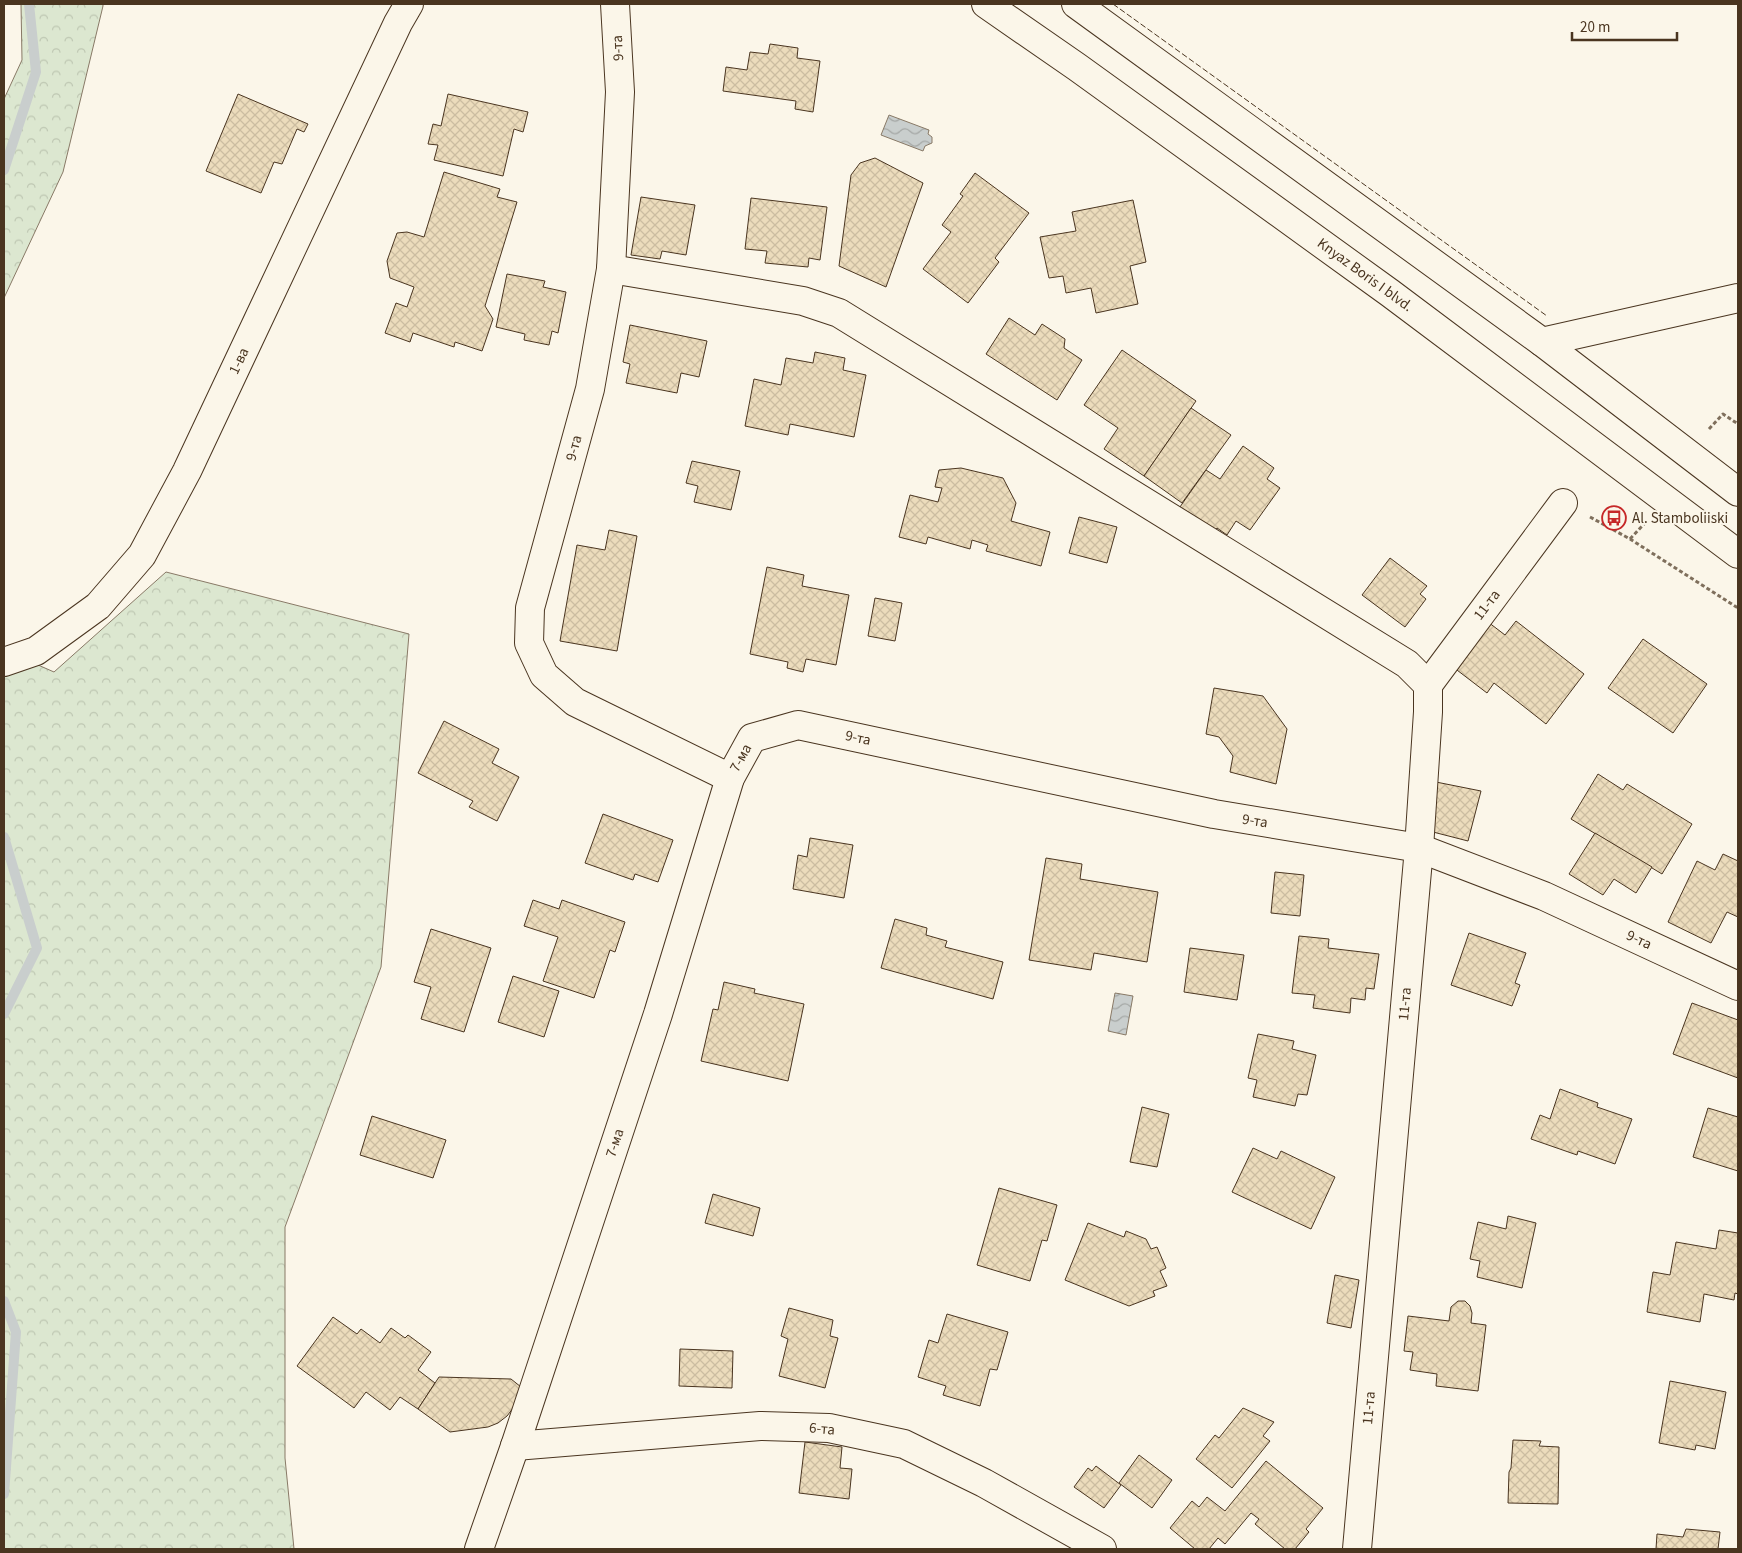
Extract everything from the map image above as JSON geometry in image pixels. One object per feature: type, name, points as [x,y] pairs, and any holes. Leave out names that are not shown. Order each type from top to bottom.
[{"type":"main road","name":"1-ва","points":[[4,662],[36,651],[98,606],[142,555],[188,470],[394,32],[409,4]]},
{"type":"main road","name":"9-та","points":[[615,4],[620,92],[611,269],[590,389],[530,608],[529,643],[544,675],[575,702],[730,778]]},
{"type":"main road","name":"Knyaz Boris I blvd.","points":[[986,4],[1077,67],[1390,293],[1738,554]]},
{"type":"main road","points":[[1076,4],[1542,342],[1738,492]]},
{"type":"main road","points":[[611,269],[803,301],[839,313],[1407,664],[1428,684]]},
{"type":"main road","points":[[1542,342],[1738,298]]},
{"type":"main road","name":"11-та","points":[[1357,1549],[1419,848],[1428,712],[1428,684],[1563,503]]},
{"type":"main road","name":"9-та","points":[[752,738],[798,725],[1214,814],[1419,848],[1544,896],[1738,986]]},
{"type":"main road","name":"7-ма","points":[[479,1549],[658,1014],[730,778],[752,738]]},
{"type":"main road","name":"6-та","points":[[515,1446],[760,1426],[829,1428],[904,1444],[984,1483],[1102,1549]]},
{"type":"path","points":[[1723,414],[1738,424]]},
{"type":"path","points":[[1563,503],[1630,539],[1738,608]]},
{"type":"green space","points":[[21,4],[103,4],[103,6],[63,172],[4,298],[4,99],[22,60]]},
{"type":"green space","points":[[166,572],[409,634],[381,967],[285,1227],[285,1458],[294,1549],[4,1549],[4,650],[54,672]]},
{"type":"water","points":[[889,115],[929,130],[928,134],[932,137],[932,143],[925,146],[923,151],[881,135]]},
{"type":"water","points":[[1115,993],[1133,996],[1126,1035],[1108,1031]]},
{"type":"building","points":[[770,44],[798,48],[797,58],[820,61],[813,112],[795,109],[796,101],[723,91],[726,67],[747,70],[750,52],[768,54]]},
{"type":"building","points":[[238,94],[308,124],[304,132],[297,129],[282,164],[274,162],[261,193],[206,171]]},
{"type":"building","points":[[448,94],[528,112],[523,132],[514,129],[503,176],[434,160],[438,145],[428,144],[433,124],[441,126]]},
{"type":"building","points":[[875,158],[923,183],[886,287],[839,266],[851,175],[860,163]]},
{"type":"building","points":[[444,172],[500,189],[497,197],[517,202],[485,306],[493,319],[482,351],[455,342],[454,347],[413,333],[410,342],[385,333],[396,303],[407,307],[414,287],[390,278],[387,261],[397,233],[407,232],[424,237]]},
{"type":"building","points":[[975,173],[1029,213],[995,258],[999,262],[968,303],[923,269],[951,232],[942,225],[963,196],[960,194]]},
{"type":"building","points":[[641,197],[695,205],[686,255],[662,251],[660,259],[631,255]]},
{"type":"building","points":[[751,198],[827,207],[820,260],[809,258],[808,267],[765,263],[767,251],[745,249]]},
{"type":"building","points":[[1133,200],[1146,262],[1130,266],[1138,304],[1096,313],[1091,288],[1066,293],[1063,276],[1049,278],[1040,237],[1076,231],[1072,212]]},
{"type":"building","points":[[507,274],[545,281],[543,287],[566,292],[558,333],[552,331],[549,345],[524,340],[525,334],[496,327]]},
{"type":"building","points":[[1009,318],[1035,335],[1042,324],[1065,339],[1064,348],[1082,360],[1057,400],[986,354]]},
{"type":"building","points":[[630,325],[707,341],[699,377],[681,373],[677,393],[626,383],[630,364],[623,362]]},
{"type":"building","points":[[1122,350],[1196,401],[1144,476],[1104,449],[1118,428],[1084,405]]},
{"type":"building","points":[[815,352],[845,358],[843,370],[866,375],[854,437],[790,424],[788,435],[745,426],[754,379],[781,385],[786,358],[813,363]]},
{"type":"building","points":[[1191,408],[1231,435],[1182,503],[1144,476]]},
{"type":"building","points":[[1243,446],[1274,468],[1267,479],[1280,488],[1250,530],[1236,521],[1227,535],[1217,528],[1209,539],[1175,514],[1206,470],[1220,479]]},
{"type":"building","points":[[692,461],[740,471],[731,510],[694,502],[698,486],[686,483]]},
{"type":"building","points":[[961,468],[1003,478],[1016,503],[1011,521],[1050,532],[1041,566],[986,551],[988,545],[972,540],[970,549],[928,537],[926,544],[899,537],[910,495],[938,502],[942,488],[935,487],[939,470]]},
{"type":"building","points":[[1079,517],[1117,527],[1107,563],[1069,553]]},
{"type":"building","points":[[609,530],[637,536],[617,651],[560,641],[577,545],[605,550]]},
{"type":"building","points":[[1390,558],[1427,586],[1420,594],[1426,599],[1405,627],[1362,595]]},
{"type":"building","points":[[767,567],[804,575],[802,586],[849,595],[836,665],[806,659],[803,672],[787,668],[788,662],[750,654]]},
{"type":"building","points":[[875,598],[902,603],[895,641],[868,636]]},
{"type":"building","points":[[1516,621],[1584,674],[1546,724],[1494,683],[1487,693],[1453,667],[1488,622],[1505,635]]},
{"type":"building","points":[[1643,639],[1707,684],[1673,733],[1608,688]]},
{"type":"building","points":[[1214,688],[1263,696],[1287,729],[1276,784],[1230,772],[1233,756],[1219,737],[1206,734]]},
{"type":"building","points":[[444,721],[499,749],[492,763],[519,777],[497,821],[469,807],[473,801],[418,773]]},
{"type":"building","points":[[1598,774],[1623,790],[1627,784],[1692,824],[1662,874],[1571,819]]},
{"type":"building","points":[[1431,781],[1481,791],[1468,841],[1433,832]]},
{"type":"building","points":[[603,814],[673,840],[658,882],[635,874],[633,880],[585,863]]},
{"type":"building","points":[[1595,833],[1652,867],[1636,893],[1614,879],[1603,895],[1569,874]]},
{"type":"building","points":[[810,838],[853,845],[844,898],[793,889],[798,855],[807,857]]},
{"type":"building","points":[[1723,854],[1738,861],[1738,917],[1727,912],[1711,943],[1668,922],[1697,861],[1715,870]]},
{"type":"building","points":[[1046,858],[1082,864],[1080,879],[1158,892],[1147,962],[1094,953],[1091,970],[1029,960]]},
{"type":"building","points":[[1275,872],[1304,875],[1300,916],[1271,913]]},
{"type":"building","points":[[533,900],[559,909],[562,900],[625,922],[615,952],[610,950],[594,998],[543,981],[558,937],[524,926]]},
{"type":"building","points":[[895,919],[927,928],[926,935],[947,941],[945,947],[1003,962],[993,999],[881,968]]},
{"type":"building","points":[[431,929],[491,948],[464,1032],[421,1019],[431,987],[414,982]]},
{"type":"building","points":[[1469,933],[1526,953],[1515,983],[1520,985],[1512,1006],[1451,985]]},
{"type":"building","points":[[1299,936],[1329,939],[1328,948],[1379,954],[1374,989],[1366,988],[1365,1000],[1351,998],[1350,1013],[1313,1008],[1315,995],[1292,993]]},
{"type":"building","points":[[1190,948],[1244,955],[1237,1000],[1184,992]]},
{"type":"building","points":[[513,976],[559,991],[544,1037],[498,1022]]},
{"type":"building","points":[[724,982],[755,989],[754,993],[804,1004],[788,1081],[701,1061],[713,1009],[718,1010]]},
{"type":"building","points":[[1692,1003],[1738,1020],[1738,1078],[1673,1054]]},
{"type":"building","points":[[1258,1034],[1294,1041],[1292,1049],[1316,1055],[1307,1095],[1298,1094],[1295,1106],[1253,1097],[1257,1080],[1248,1078]]},
{"type":"building","points":[[1560,1089],[1598,1103],[1597,1107],[1632,1119],[1615,1164],[1578,1151],[1577,1155],[1531,1139],[1540,1115],[1550,1119]]},
{"type":"building","points":[[1142,1107],[1169,1114],[1157,1167],[1130,1162]]},
{"type":"building","points":[[1708,1108],[1738,1117],[1738,1171],[1693,1157]]},
{"type":"building","points":[[372,1116],[446,1140],[433,1178],[360,1155]]},
{"type":"building","points":[[1253,1148],[1277,1159],[1281,1151],[1335,1177],[1311,1229],[1232,1192]]},
{"type":"building","points":[[999,1188],[1057,1205],[1047,1241],[1042,1240],[1030,1281],[977,1265]]},
{"type":"building","points":[[713,1194],[760,1208],[753,1236],[705,1223]]},
{"type":"building","points":[[1508,1216],[1536,1223],[1522,1288],[1477,1277],[1480,1261],[1470,1259],[1478,1222],[1506,1229]]},
{"type":"building","points":[[1088,1223],[1124,1237],[1126,1231],[1146,1239],[1151,1249],[1157,1247],[1166,1268],[1160,1271],[1167,1286],[1153,1291],[1155,1296],[1129,1306],[1065,1280]]},
{"type":"building","points":[[1719,1230],[1738,1233],[1738,1294],[1735,1293],[1734,1300],[1704,1294],[1700,1322],[1647,1312],[1653,1272],[1670,1275],[1676,1242],[1716,1249]]},
{"type":"building","points":[[1335,1275],[1359,1280],[1351,1328],[1327,1323]]},
{"type":"building","points":[[1458,1301],[1465,1301],[1470,1306],[1472,1313],[1471,1323],[1486,1325],[1478,1391],[1436,1386],[1437,1374],[1410,1370],[1413,1352],[1404,1351],[1408,1316],[1449,1321],[1451,1307]]},
{"type":"building","points":[[789,1308],[833,1320],[830,1336],[838,1338],[825,1388],[779,1376],[788,1339],[781,1336]]},
{"type":"building","points":[[947,1314],[1008,1332],[997,1370],[990,1369],[980,1406],[943,1395],[946,1386],[918,1377],[929,1340],[938,1343]]},
{"type":"building","points":[[333,1317],[357,1334],[361,1329],[380,1343],[391,1328],[405,1338],[408,1335],[431,1352],[418,1370],[435,1383],[418,1409],[400,1397],[390,1410],[366,1392],[354,1408],[297,1366]]},
{"type":"building","points":[[680,1349],[733,1351],[732,1388],[679,1386]]},
{"type":"building","points":[[439,1377],[511,1379],[521,1387],[514,1407],[498,1423],[488,1427],[450,1432],[418,1409]]},
{"type":"building","points":[[1670,1381],[1726,1392],[1715,1449],[1696,1445],[1695,1450],[1659,1443]]},
{"type":"building","points":[[1243,1408],[1274,1422],[1263,1436],[1270,1441],[1232,1488],[1196,1459],[1215,1435],[1219,1438]]},
{"type":"building","points":[[1513,1440],[1541,1441],[1539,1446],[1559,1447],[1558,1504],[1508,1503]]},
{"type":"building","points":[[805,1442],[842,1447],[840,1468],[852,1469],[849,1499],[799,1493]]},
{"type":"building","points":[[1139,1455],[1172,1480],[1152,1508],[1119,1483]]},
{"type":"building","points":[[1266,1461],[1323,1508],[1306,1529],[1309,1532],[1295,1549],[1285,1549],[1255,1524],[1259,1519],[1251,1513],[1225,1544],[1218,1538],[1209,1549],[1195,1549],[1170,1528],[1192,1501],[1199,1507],[1207,1497],[1225,1511]]},
{"type":"building","points":[[1096,1466],[1121,1485],[1104,1508],[1074,1487],[1088,1468],[1092,1471]]},
{"type":"building","points":[[1686,1529],[1720,1532],[1718,1549],[1656,1549],[1657,1534],[1683,1537]]},
{"type":"waterway","points":[[4,170],[36,72],[29,4]]},
{"type":"waterway","points":[[4,837],[37,948],[4,1014]]},
{"type":"waterway","points":[[4,1301],[16,1332],[4,1494]]},
{"type":"fence","points":[[1113,4],[1547,316]]},
{"type":"place","name":"Al. Stamboliiski","points":[[1614,518]]}]
